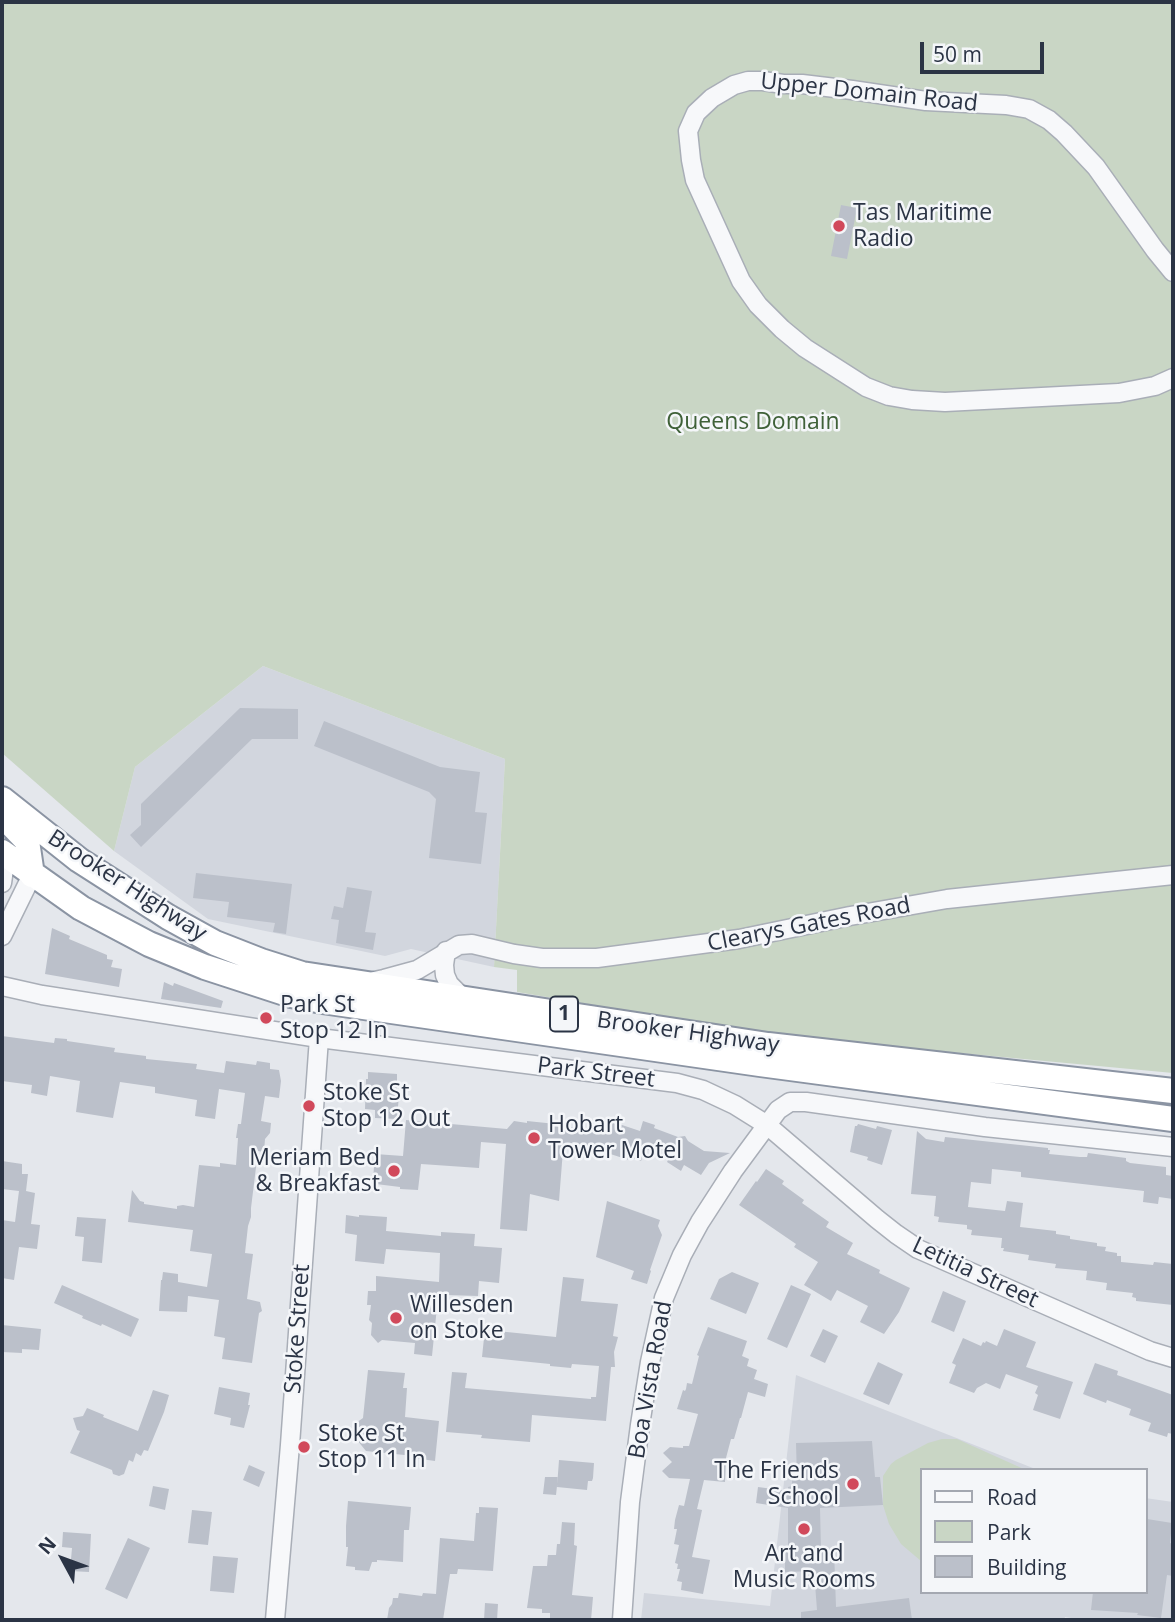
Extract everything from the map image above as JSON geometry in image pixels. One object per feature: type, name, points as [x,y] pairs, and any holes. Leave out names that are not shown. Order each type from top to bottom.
[{"type":"highway","name":"Brooker Highway","points":[[2,799],[79,860],[168,917],[215,943],[302,974],[768,1045],[1173,1091]]},
{"type":"highway","points":[[2,815],[27,841],[32,875]]},
{"type":"highway","name":"Brooker Highway","points":[[4,854],[81,908],[149,944],[205,967],[291,995],[760,1065],[1173,1119]]},
{"type":"street","name":"Upper Domain Road","points":[[1173,272],[1096,167],[1049,120],[1029,109],[1006,105],[926,101],[802,84],[748,81],[734,85],[712,99],[696,113],[688,131],[695,180],[741,281],[758,305],[805,348],[866,387],[889,396],[945,402],[1119,393],[1155,386],[1173,377]]},
{"type":"street","points":[[2,883],[4,854]]},
{"type":"street","points":[[2,936],[32,875]]},
{"type":"street","name":"Clearys Gates Road","points":[[360,982],[417,970],[446,951],[472,944],[542,958],[597,958],[740,939],[947,899],[1173,875]]},
{"type":"street","points":[[12,913],[36,895],[69,900]]},
{"type":"street","points":[[446,951],[445,975],[449,984],[463,998]]},
{"type":"street","name":"Park Street","points":[[2,986],[42,995],[319,1038],[677,1083],[723,1099],[766,1125]]},
{"type":"street","name":"Stoke Street","points":[[275,1620],[319,1038]]},
{"type":"street","points":[[766,1125],[778,1110],[790,1102],[806,1102],[985,1127],[1173,1147]]},
{"type":"street","name":"Letitia Street","points":[[766,1125],[877,1219],[918,1248],[1150,1351],[1173,1358]]},
{"type":"street","name":"Boa Vista Road","points":[[622,1620],[630,1502],[638,1437],[664,1298],[682,1255],[700,1222],[766,1125]]},
{"type":"shaded area","points":[[263,666],[505,759],[494,967],[411,949],[385,956],[208,919],[114,851],[135,767]]},
{"type":"shaded area","name":"The Friends School","points":[[796,1375],[1033,1468],[920,1468],[920,1594],[1147,1594],[1147,1498],[1173,1502],[1173,1620],[1084,1620],[1065,1617],[1064,1620],[641,1620],[644,1593],[770,1606]]},
{"type":"green space","name":"Queens Domain","points":[[2,2],[1173,2],[1173,1073],[778,1036],[517,992],[517,970],[494,967],[505,759],[263,666],[135,767],[114,851],[2,753]]},
{"type":"green space","points":[[957,1439],[1022,1468],[920,1468],[920,1560],[901,1544],[889,1524],[883,1505],[883,1476],[896,1460],[928,1443]]},
{"type":"building","points":[[841,205],[857,208],[847,259],[831,256]]},
{"type":"building","points":[[240,708],[298,709],[298,739],[252,739],[141,847],[130,835],[141,825],[141,804]]},
{"type":"building","points":[[324,721],[440,767],[480,772],[475,812],[487,813],[481,864],[429,858],[436,799],[429,792],[314,746]]},
{"type":"building","points":[[196,873],[292,884],[286,934],[273,932],[275,923],[227,917],[229,902],[193,898]]},
{"type":"building","points":[[347,887],[372,891],[365,932],[376,933],[373,950],[336,943],[339,920],[331,919],[334,906],[343,908]]},
{"type":"building","points":[[52,928],[113,960],[111,967],[122,969],[119,987],[45,974]]},
{"type":"building","points":[[164,982],[173,986],[174,983],[223,1001],[221,1008],[161,999]]},
{"type":"building","points":[[2,1036],[54,1043],[55,1038],[67,1039],[115,1048],[114,1052],[146,1056],[146,1059],[197,1064],[196,1069],[224,1073],[226,1061],[256,1065],[257,1061],[270,1063],[270,1069],[279,1070],[279,1098],[265,1096],[261,1121],[271,1123],[270,1133],[265,1139],[264,1152],[258,1151],[245,1253],[253,1254],[247,1299],[260,1302],[262,1311],[259,1313],[252,1363],[222,1359],[225,1338],[214,1336],[219,1300],[188,1296],[187,1312],[159,1311],[163,1272],[178,1274],[178,1282],[207,1287],[212,1254],[190,1251],[193,1230],[128,1222],[132,1190],[144,1204],[177,1209],[177,1206],[183,1205],[194,1207],[199,1165],[236,1165],[236,1138],[238,1124],[241,1124],[245,1093],[219,1089],[215,1119],[195,1116],[197,1100],[155,1093],[155,1087],[120,1082],[113,1118],[76,1112],[80,1081],[50,1076],[47,1096],[31,1093],[32,1085],[2,1081]]},
{"type":"building","points":[[368,1072],[397,1074],[397,1119],[375,1118],[375,1110],[365,1109]]},
{"type":"building","points":[[598,1117],[640,1131],[643,1121],[678,1137],[685,1136],[704,1151],[730,1153],[709,1163],[701,1175],[684,1165],[681,1171],[667,1162],[669,1158],[646,1149],[641,1161],[630,1157],[629,1160],[573,1142],[563,1150],[559,1201],[530,1194],[527,1231],[500,1229],[506,1144],[481,1142],[479,1168],[421,1164],[418,1190],[376,1184],[373,1180],[375,1154],[403,1156],[406,1120],[507,1129],[514,1121],[588,1128],[591,1119],[597,1121]]},
{"type":"building","points":[[858,1124],[892,1130],[882,1165],[867,1160],[868,1157],[850,1152],[855,1126]]},
{"type":"building","points":[[917,1131],[926,1139],[944,1142],[945,1137],[1048,1148],[1049,1154],[1087,1157],[1088,1153],[1126,1158],[1130,1163],[1166,1167],[1166,1175],[1173,1176],[1173,1199],[1159,1197],[1158,1204],[1143,1202],[1144,1191],[1021,1177],[1021,1172],[992,1169],[991,1184],[971,1182],[968,1207],[1005,1211],[1007,1201],[1023,1203],[1020,1227],[1056,1231],[1056,1234],[1070,1236],[1070,1239],[1097,1243],[1097,1246],[1106,1247],[1105,1251],[1121,1256],[1121,1262],[1173,1264],[1173,1305],[1136,1301],[1136,1298],[1132,1297],[1133,1293],[1106,1290],[1107,1283],[1086,1280],[1087,1271],[1055,1268],[1056,1264],[1028,1260],[1029,1255],[1003,1251],[1002,1238],[971,1235],[972,1230],[967,1229],[967,1225],[938,1222],[939,1217],[934,1216],[936,1196],[911,1194]]},
{"type":"building","points":[[2,1161],[22,1164],[22,1174],[28,1174],[26,1191],[35,1193],[31,1224],[40,1225],[37,1249],[19,1247],[14,1280],[2,1278],[2,1220],[15,1222],[19,1191],[2,1189]]},
{"type":"building","points":[[766,1169],[784,1181],[782,1184],[804,1200],[802,1203],[829,1222],[826,1227],[853,1243],[847,1254],[910,1288],[899,1312],[884,1334],[860,1322],[868,1306],[837,1290],[831,1301],[804,1285],[818,1262],[739,1205]]},
{"type":"building","points":[[607,1201],[660,1220],[658,1226],[662,1235],[647,1284],[631,1279],[634,1271],[596,1257]]},
{"type":"building","points":[[346,1215],[387,1217],[386,1231],[441,1236],[441,1232],[475,1234],[474,1246],[502,1248],[499,1283],[479,1281],[478,1296],[446,1295],[444,1307],[437,1307],[432,1356],[414,1354],[415,1343],[382,1340],[378,1343],[371,1335],[371,1305],[367,1305],[368,1291],[376,1291],[376,1276],[439,1282],[440,1253],[386,1249],[384,1264],[355,1261],[357,1235],[345,1233]]},
{"type":"building","points":[[77,1217],[106,1219],[102,1263],[82,1261],[84,1237],[75,1236]]},
{"type":"building","points":[[732,1272],[759,1283],[746,1314],[710,1299],[719,1279]]},
{"type":"building","points":[[563,1277],[584,1279],[581,1301],[618,1304],[613,1336],[618,1337],[614,1352],[615,1367],[611,1367],[606,1421],[532,1415],[530,1442],[446,1432],[452,1372],[467,1373],[465,1388],[591,1399],[596,1397],[599,1366],[572,1364],[571,1368],[482,1357],[484,1338],[497,1339],[497,1331],[556,1337]]},
{"type":"building","points":[[62,1285],[139,1319],[131,1337],[82,1318],[83,1316],[54,1303]]},
{"type":"building","points":[[791,1285],[811,1294],[787,1348],[767,1339]]},
{"type":"building","points":[[943,1291],[966,1301],[954,1332],[931,1322]]},
{"type":"building","points":[[2,1325],[41,1329],[39,1350],[2,1352]]},
{"type":"building","points":[[708,1327],[747,1341],[742,1356],[749,1359],[747,1366],[757,1370],[754,1379],[768,1384],[765,1397],[748,1392],[726,1458],[725,1482],[704,1480],[697,1509],[702,1510],[692,1557],[710,1560],[703,1594],[681,1590],[682,1582],[677,1581],[680,1569],[677,1569],[678,1564],[675,1563],[679,1545],[674,1544],[677,1529],[674,1529],[675,1520],[679,1505],[684,1506],[690,1479],[669,1478],[662,1471],[672,1462],[663,1453],[670,1447],[689,1446],[698,1414],[677,1409],[687,1383],[692,1384],[699,1356],[697,1355]]},
{"type":"building","points":[[823,1329],[838,1336],[825,1363],[810,1356]]},
{"type":"building","points":[[1004,1329],[1036,1342],[1026,1367],[1073,1382],[1060,1419],[1033,1410],[1038,1386],[1006,1374],[1000,1389],[986,1383],[974,1393],[949,1383],[956,1365],[952,1363],[963,1338],[981,1346],[986,1341],[997,1346]]},
{"type":"building","points":[[878,1362],[903,1374],[889,1405],[863,1394]]},
{"type":"building","points":[[1095,1363],[1118,1371],[1117,1375],[1173,1395],[1173,1434],[1168,1433],[1167,1437],[1148,1431],[1151,1423],[1129,1415],[1131,1409],[1083,1394]]},
{"type":"building","points":[[368,1370],[405,1373],[405,1417],[439,1421],[435,1461],[366,1451],[357,1440],[357,1430],[353,1425],[363,1418]]},
{"type":"building","points":[[219,1387],[250,1393],[244,1428],[230,1425],[231,1418],[214,1414]]},
{"type":"building","points":[[153,1390],[169,1395],[164,1412],[148,1451],[144,1450],[141,1456],[136,1453],[133,1462],[129,1460],[124,1474],[113,1474],[112,1470],[70,1453],[80,1431],[77,1430],[73,1418],[83,1416],[87,1408],[138,1431]]},
{"type":"building","points":[[872,1441],[875,1477],[880,1477],[883,1505],[820,1508],[821,1549],[834,1549],[836,1607],[909,1598],[912,1620],[801,1620],[801,1612],[817,1610],[814,1571],[785,1572],[788,1508],[756,1503],[758,1487],[788,1491],[788,1487],[792,1486],[792,1479],[797,1479],[796,1443]]},
{"type":"building","points":[[559,1460],[594,1463],[593,1478],[588,1481],[587,1490],[557,1487]]},
{"type":"building","points":[[249,1465],[265,1472],[259,1487],[243,1480]]},
{"type":"building","points":[[545,1477],[558,1477],[556,1495],[543,1494]]},
{"type":"building","points":[[153,1486],[169,1489],[165,1510],[149,1506]]},
{"type":"building","points":[[348,1501],[411,1507],[409,1530],[404,1530],[403,1562],[377,1560],[372,1562],[369,1571],[346,1566]]},
{"type":"building","points":[[479,1507],[498,1508],[493,1571],[458,1569],[457,1574],[450,1574],[443,1620],[387,1620],[393,1598],[398,1598],[399,1593],[422,1596],[423,1593],[436,1594],[440,1538],[474,1541]]},
{"type":"building","points":[[192,1510],[212,1512],[208,1545],[188,1543]]},
{"type":"building","points":[[1147,1519],[1172,1523],[1170,1543],[1173,1544],[1173,1576],[1167,1575],[1161,1618],[1137,1615],[1138,1613],[1091,1610],[1093,1594],[1147,1594]]},
{"type":"building","points":[[562,1522],[575,1523],[574,1545],[577,1546],[572,1595],[593,1597],[591,1620],[550,1620],[550,1613],[542,1613],[542,1609],[527,1608],[533,1566],[547,1566],[548,1555],[556,1555]]},
{"type":"building","points":[[63,1532],[91,1534],[89,1572],[70,1571],[72,1548],[62,1547]]},
{"type":"building","points":[[128,1538],[150,1548],[127,1599],[105,1589]]},
{"type":"building","points":[[213,1556],[238,1558],[234,1593],[210,1591]]},
{"type":"building","points":[[485,1603],[498,1604],[497,1620],[484,1620]]},
{"type":"place","name":"Tas Maritime Radio","points":[[839,226]]},
{"type":"place","name":"Park St Stop 12 In","points":[[266,1018]]},
{"type":"place","name":"Stoke St Stop 12 Out","points":[[309,1106]]},
{"type":"place","name":"Hobart Tower Motel","points":[[534,1138]]},
{"type":"place","name":"Meriam Bed & Breakfast","points":[[394,1171]]},
{"type":"place","name":"Willesden on Stoke","points":[[396,1318]]},
{"type":"place","name":"Stoke St Stop 11 In","points":[[304,1447]]},
{"type":"place","name":"The Friends School","points":[[853,1484]]},
{"type":"place","name":"Art and Music Rooms","points":[[804,1529]]}]
